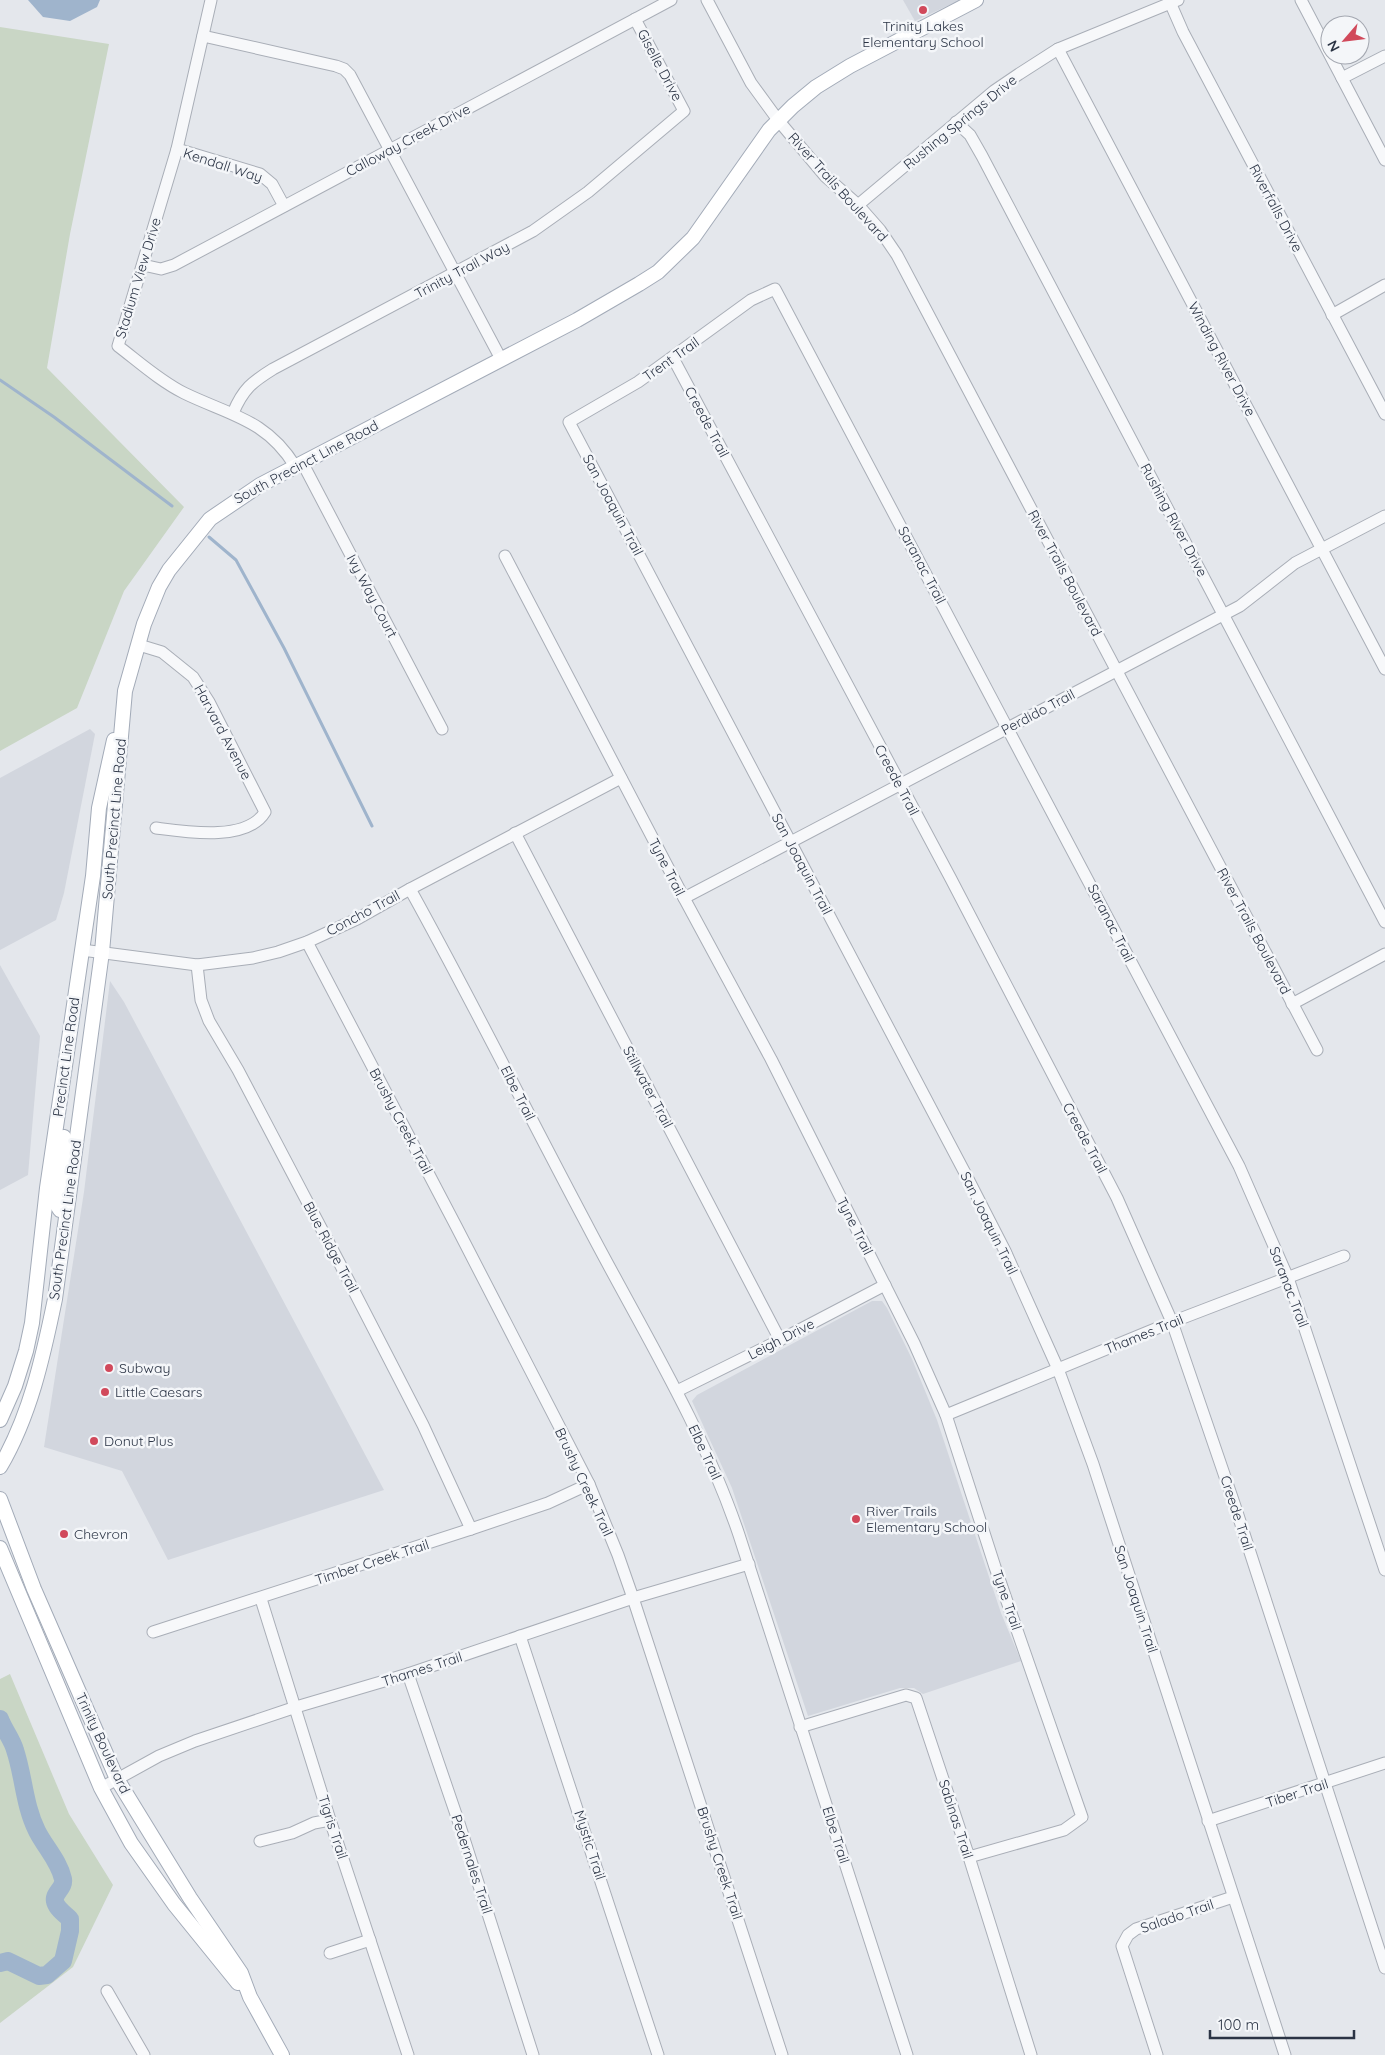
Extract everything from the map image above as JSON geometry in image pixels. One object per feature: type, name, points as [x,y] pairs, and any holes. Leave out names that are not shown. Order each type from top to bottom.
[{"type":"main road","name":"South Precinct Line Road","points":[[0,1467],[11,1448],[29,1402],[42,1360],[55,1299],[102,952],[125,691],[151,606],[170,570],[210,519],[260,485],[597,310],[658,272],[693,238],[763,137],[778,120],[816,87],[843,70],[976,0]]},
{"type":"main road","name":"Precinct Line Road","points":[[0,1420],[15,1386],[26,1351],[32,1323],[41,1241],[93,874],[98,808],[125,691]]},
{"type":"main road","points":[[65,1065],[70,1083],[55,1202],[60,1210],[66,1211]]},
{"type":"main road","points":[[41,1241],[61,1246]]},
{"type":"main road","points":[[0,1396],[15,1386]]},
{"type":"main road","name":"Trinity Boulevard","points":[[0,1499],[34,1589],[117,1779],[155,1842],[241,1974],[250,1997],[282,2055]]},
{"type":"main road","name":"Trinity Boulevard","points":[[0,1548],[101,1788],[131,1843],[174,1904],[250,1997]]},
{"type":"street","name":"Stadium View Drive","points":[[211,0],[177,149],[118,346],[159,378],[184,393],[233,413],[265,431],[299,464]]},
{"type":"street","name":"Calloway Creek Drive","points":[[143,265],[161,269],[174,265],[670,0]]},
{"type":"street","name":"River Trails Boulevard","points":[[707,0],[752,82],[778,120],[825,176],[858,205],[880,230],[897,255],[1317,1050]]},
{"type":"street","points":[[1301,0],[1385,160]]},
{"type":"street","name":"Rushing Springs Drive","points":[[858,205],[994,92],[1058,49],[1173,1]]},
{"type":"street","name":"Riverfalls Drive","points":[[1173,1],[1183,32],[1385,414]]},
{"type":"street","name":"Giselle Drive","points":[[635,19],[684,111]]},
{"type":"street","points":[[203,36],[344,69],[350,75],[501,359]]},
{"type":"street","name":"Winding River Drive","points":[[1058,49],[1385,669]]},
{"type":"street","points":[[1342,78],[1385,56]]},
{"type":"street","name":"Trinity Trail Way","points":[[233,413],[238,400],[247,386],[273,369],[533,232],[563,211],[684,111]]},
{"type":"street","name":"Rushing River Drive","points":[[956,122],[970,135],[982,156],[1385,922]]},
{"type":"street","name":"Kendall Way","points":[[177,149],[260,174],[272,184],[284,206]]},
{"type":"street","points":[[1332,315],[1385,285]]},
{"type":"street","name":"Trent Trail","points":[[578,440],[568,422],[638,382],[751,300],[775,289],[782,301]]},
{"type":"street","name":"Saranac Trail","points":[[782,301],[1234,1158],[1288,1278],[1385,1570]]},
{"type":"street","name":"Creede Trail","points":[[673,358],[900,785],[1116,1198],[1172,1322],[1236,1509],[1385,1968]]},
{"type":"street","name":"San Joaquin Trail","points":[[578,440],[969,1181],[1004,1251],[1058,1369],[1096,1474],[1285,2055]]},
{"type":"street","name":"Ivy Way Court","points":[[299,464],[442,730]]},
{"type":"street","name":"Perdido Trail","points":[[684,898],[1224,614],[1254,597],[1295,563],[1385,516]]},
{"type":"street","name":"Tyne Trail","points":[[505,556],[684,898],[771,1059],[914,1343],[946,1415],[995,1567],[1082,1817],[1064,1830],[969,1858]]},
{"type":"street","name":"Harvard Avenue","points":[[139,645],[162,652],[193,677],[209,702],[265,812],[262,818],[248,826],[225,832],[209,833],[156,828]]},
{"type":"street","name":"Concho Trail","points":[[82,950],[197,965],[253,958],[307,942],[357,918],[410,888],[621,778]]},
{"type":"street","name":"Stillwater Trail","points":[[515,833],[780,1340]]},
{"type":"street","name":"Elbe Trail","points":[[410,888],[586,1224],[677,1391],[727,1502],[907,2055]]},
{"type":"street","name":"Brushy Creek Trail","points":[[307,942],[589,1484],[633,1598],[782,2055]]},
{"type":"street","points":[[1292,1004],[1385,954]]},
{"type":"street","name":"Blue Ridge Trail","points":[[197,965],[201,1000],[209,1021],[238,1070],[340,1264],[423,1425],[471,1529]]},
{"type":"street","name":"Thames Trail","points":[[946,1415],[1172,1322],[1344,1256]]},
{"type":"street","name":"Leigh Drive","points":[[677,1391],[885,1286]]},
{"type":"street","name":"Timber Creek Trail","points":[[153,1632],[261,1599],[548,1503],[589,1484]]},
{"type":"street","name":"Thames Trail","points":[[101,1788],[159,1756],[195,1741],[296,1707],[408,1674],[633,1598],[748,1564]]},
{"type":"street","name":"Tigris Trail","points":[[261,1599],[330,1820],[408,2055]]},
{"type":"street","name":"Mystic Trail","points":[[520,1636],[658,2055]]},
{"type":"street","name":"Pedernales Trail","points":[[408,1674],[459,1823],[533,2055]]},
{"type":"street","name":"Sabinas Trail","points":[[800,1727],[906,1695],[916,1698],[1031,2055]]},
{"type":"street","name":"Tiber Trail","points":[[1208,1821],[1385,1763]]},
{"type":"street","points":[[260,1841],[292,1833],[314,1823],[330,1820]]},
{"type":"street","name":"Salado Trail","points":[[1157,2055],[1122,1946],[1128,1935],[1136,1929],[1233,1897]]},
{"type":"street","points":[[330,1953],[370,1940]]},
{"type":"street","points":[[107,1991],[144,2055]]},
{"type":"shaded area","name":"Trinity Lakes Elementary School","points":[[903,0],[960,0],[915,21]]},
{"type":"shaded area","points":[[90,729],[95,734],[64,893],[56,920],[0,950],[0,778]]},
{"type":"shaded area","points":[[0,965],[40,1036],[28,1175],[0,1190]]},
{"type":"shaded area","points":[[110,981],[124,1002],[384,1490],[168,1560],[122,1471],[44,1447],[84,1192]]},
{"type":"shaded area","name":"River Trails Elementary School","points":[[872,1301],[882,1301],[887,1308],[912,1359],[937,1420],[1001,1613],[1021,1661],[923,1694],[914,1688],[900,1688],[808,1716],[732,1488],[692,1401],[697,1395]]},
{"type":"green space","points":[[0,27],[109,44],[70,234],[47,368],[184,507],[124,591],[77,708],[0,751]]},
{"type":"green space","points":[[10,1674],[69,1814],[113,1885],[73,1967],[0,2023],[0,1679]]},
{"type":"water","points":[[28,0],[100,0],[97,7],[70,21],[43,17]]},
{"type":"waterway","points":[[0,380],[54,417],[172,506]]},
{"type":"waterway","points":[[209,537],[236,560],[284,648],[372,826]]},
{"type":"waterway","points":[[0,1719],[15,1750],[33,1821],[40,1837],[61,1872],[63,1883],[56,1895],[55,1902],[60,1910],[70,1919],[70,1931],[63,1961],[47,1975],[39,1976],[8,1961],[0,1963]]},
{"type":"place","name":"Trinity Lakes Elementary School","points":[[923,10]]},
{"type":"place","name":"Subway","points":[[109,1368]]},
{"type":"place","name":"Little Caesars","points":[[105,1392]]},
{"type":"place","name":"Donut Plus","points":[[94,1441]]},
{"type":"place","name":"River Trails Elementary School","points":[[856,1519]]},
{"type":"place","name":"Chevron","points":[[64,1534]]}]
